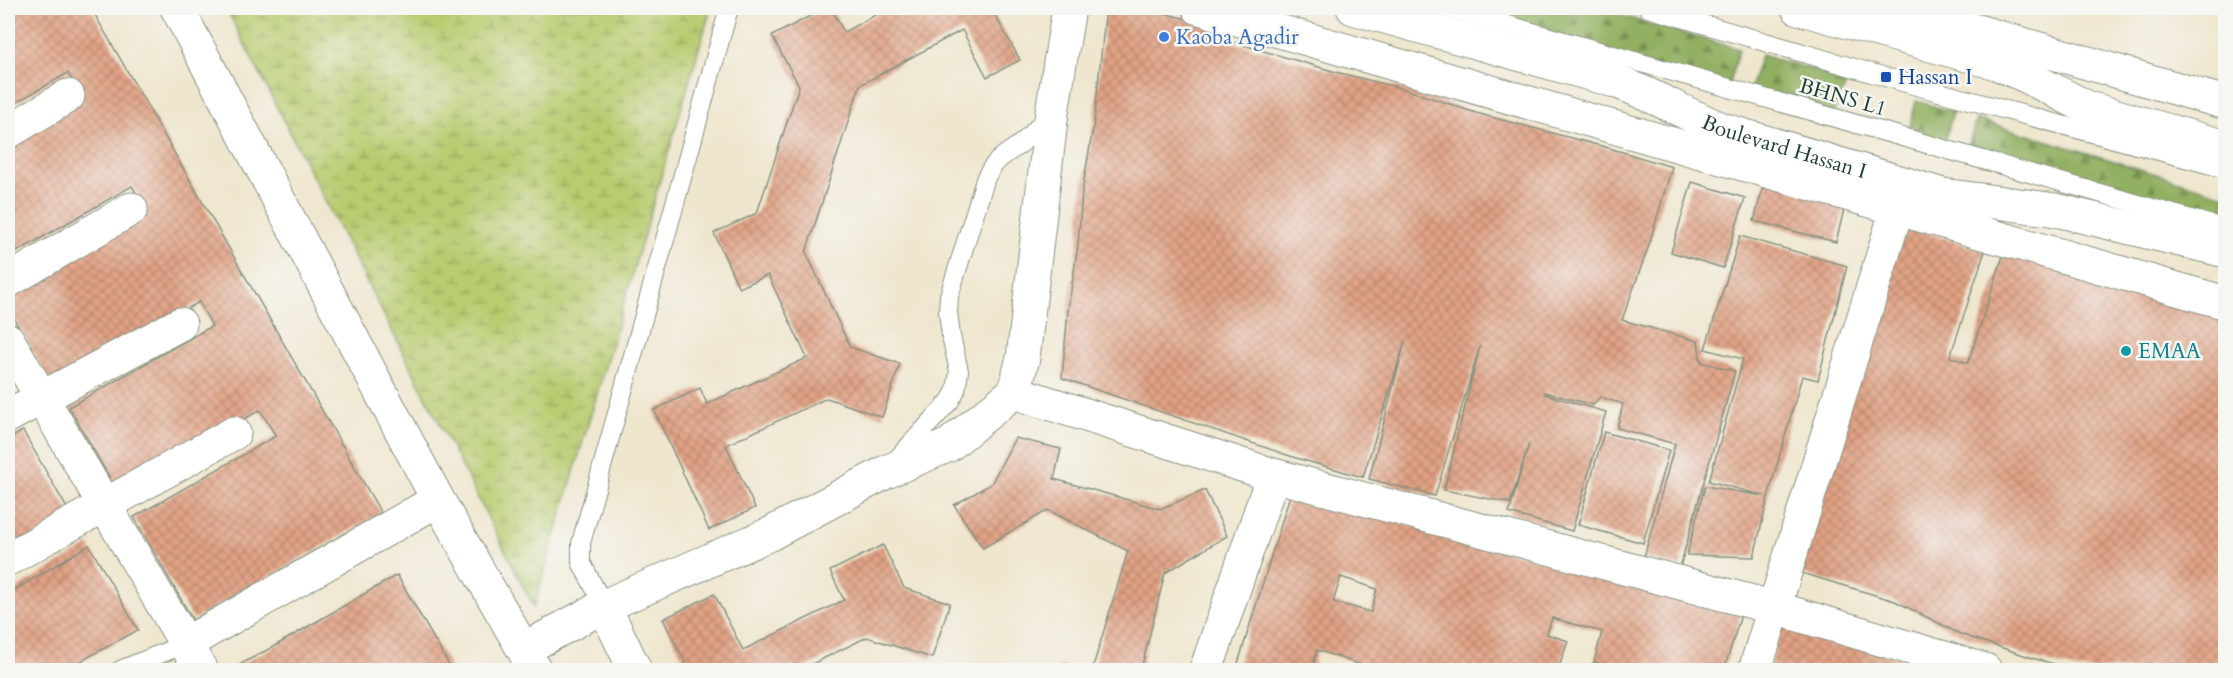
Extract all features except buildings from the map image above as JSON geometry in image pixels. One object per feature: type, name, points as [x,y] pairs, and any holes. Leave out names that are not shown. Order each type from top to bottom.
[{"type":"street","points":[[177,8],[438,500],[530,660],[604,606],[770,534],[886,472],[949,445],[1014,392],[1023,358],[1052,112],[1069,8]]},
{"type":"street","points":[[1199,8],[2226,303]]},
{"type":"street","name":"Boulevard Hassan I","points":[[1353,8],[1614,81],[1643,91],[1722,129],[1943,195],[2056,210],[2226,251]]},
{"type":"street","points":[[1798,8],[2012,70],[2088,108],[2226,147]]},
{"type":"street","points":[[1898,8],[1943,14],[2226,103]]},
{"type":"street","points":[[1943,14],[1954,52]]},
{"type":"street","points":[[8,132],[68,96]]},
{"type":"street","points":[[8,281],[131,209]]},
{"type":"street","points":[[1755,670],[1776,608],[1897,209]]},
{"type":"street","points":[[8,416],[180,324]]},
{"type":"street","points":[[8,340],[193,657],[438,500]]},
{"type":"street","points":[[1014,392],[1272,474],[1776,608],[1984,670]]},
{"type":"street","points":[[8,559],[234,434]]},
{"type":"street","points":[[1206,670],[1272,474]]},
{"type":"street","points":[[604,606],[635,670]]},
{"type":"lane","points":[[604,606],[581,562],[581,543],[729,8]]},
{"type":"lane","name":"BHNS L1","points":[[1448,8],[2226,229]]},
{"type":"lane","name":"BHNS L1","points":[[1648,8],[1904,82],[2226,169]]},
{"type":"lane","points":[[886,472],[950,400],[956,390],[959,371],[948,312],[950,297],[953,278],[986,177],[993,163],[1021,144],[1052,112]]},
{"type":"lane","points":[[120,670],[193,657]]},
{"type":"green space","points":[[226,8],[711,8],[534,607]]},
{"type":"green space","points":[[1443,8],[1594,8],[1739,49],[1728,87]]},
{"type":"green space","points":[[1761,55],[1848,80],[1832,115],[1749,92]]},
{"type":"green space","points":[[1916,101],[1953,112],[1943,149],[1907,139]]},
{"type":"green space","points":[[1976,119],[2225,195],[2225,229],[1966,155]]},
{"type":"place","name":"Kaoba Agadir","points":[[1164,37]]},
{"type":"place","name":"Hassan I","points":[[1886,77]]},
{"type":"place","name":"EMAA","points":[[2126,351]]}]
